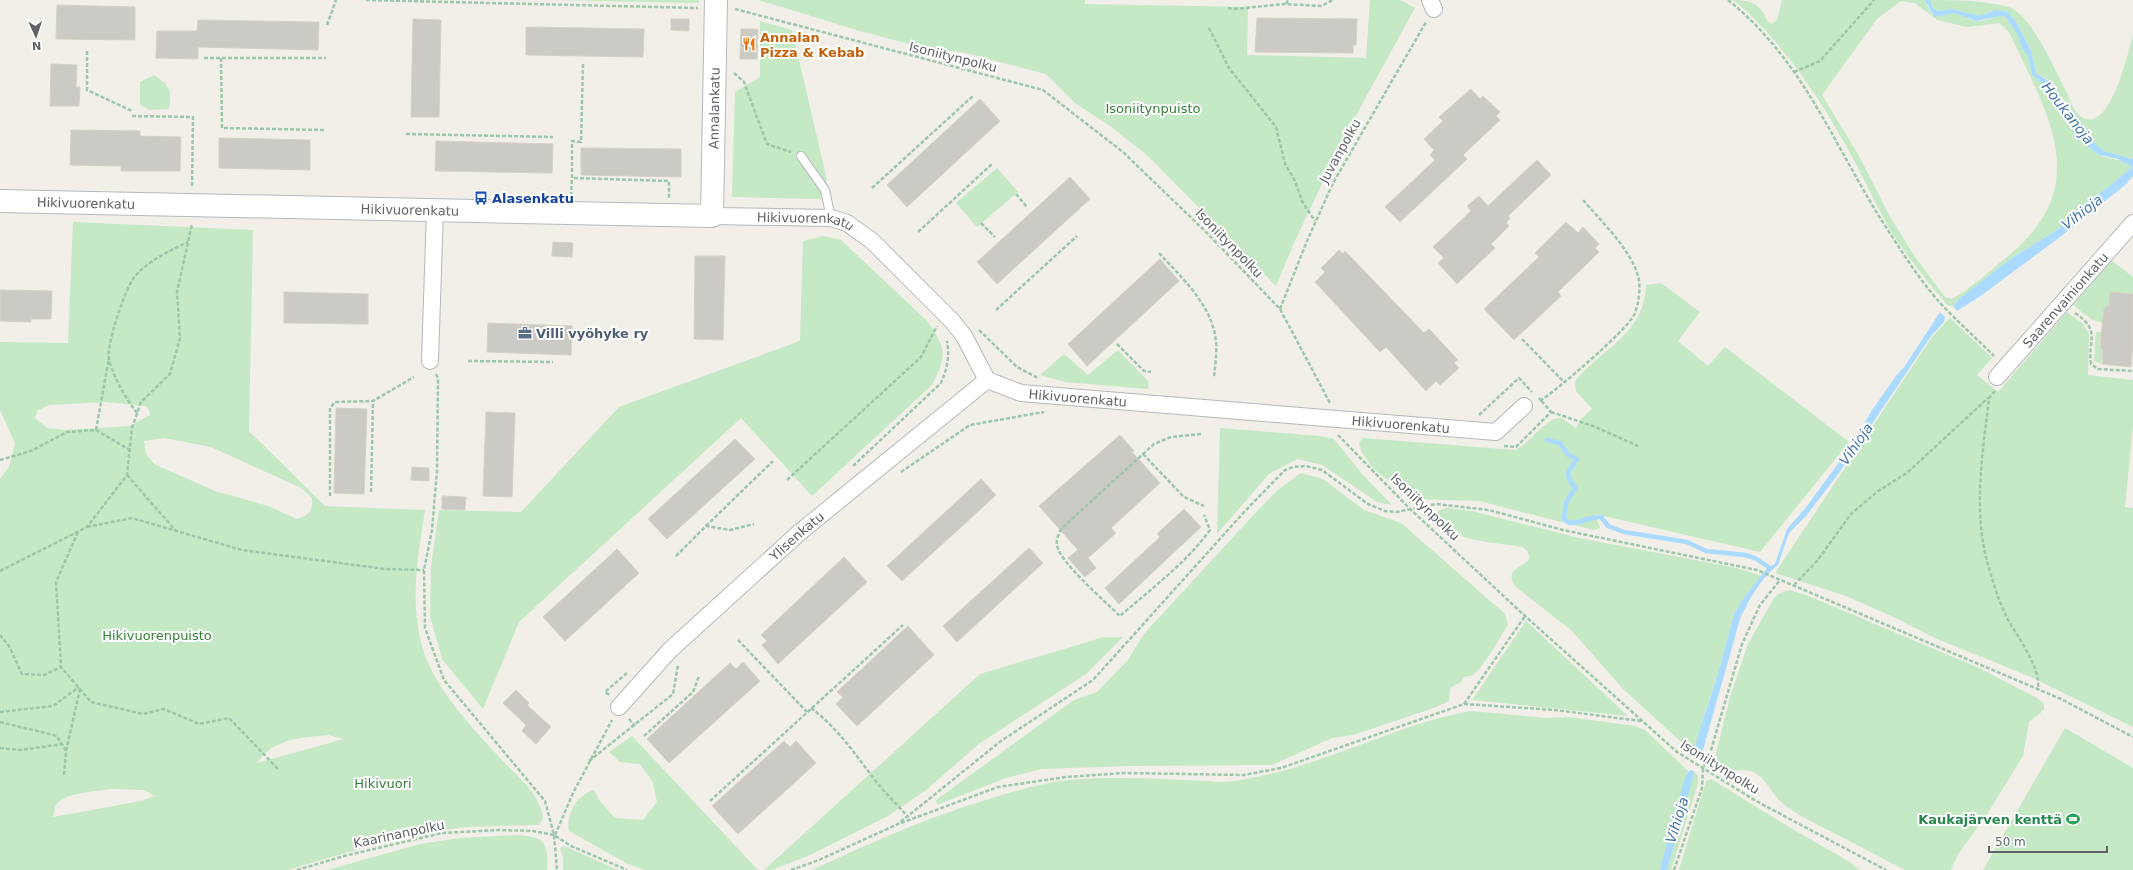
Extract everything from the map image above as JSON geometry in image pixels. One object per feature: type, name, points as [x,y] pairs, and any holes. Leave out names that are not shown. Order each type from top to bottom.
[{"type":"street","name":"Annalankatu","points":[[712,216],[716,4]]},
{"type":"street","name":"Hikivuorenkatu","points":[[0,201],[831,218],[847,223],[872,241],[952,321],[964,336],[987,380],[1021,393],[1496,432],[1524,406]]},
{"type":"street","points":[[430,361],[435,209]]},
{"type":"street","name":"Saarenvainionkatu","points":[[2002,372],[2133,223]]},
{"type":"street","name":"Ylisenkatu","points":[[619,707],[670,650],[800,532],[987,380]]},
{"type":"lane","points":[[801,156],[825,190],[831,218]]},
{"type":"path","points":[[327,25],[336,0]]},
{"type":"path","name":"Isoniitynpolku","points":[[366,0],[551,4],[716,4],[1043,90],[1123,152],[1207,233],[1280,309],[1332,407],[1324,406]]},
{"type":"path","points":[[551,4],[556,0]]},
{"type":"path","points":[[1286,4],[1288,0]]},
{"type":"path","points":[[1228,8],[1234,9],[1286,4],[1321,6],[1333,0]]},
{"type":"path","points":[[1728,0],[1749,16],[1794,72],[1824,117],[1883,223],[1915,271],[1942,305],[2002,372],[1989,398],[1907,473],[1878,491],[1851,514],[1817,561],[1794,585]]},
{"type":"path","points":[[1794,72],[1820,61],[1874,0]]},
{"type":"path","name":"Juvanpolku","points":[[1280,309],[1333,183],[1432,4]]},
{"type":"path","points":[[1209,28],[1229,68],[1276,127],[1285,164],[1294,179],[1303,203],[1316,221]]},
{"type":"path","points":[[87,51],[87,90],[132,111]]},
{"type":"path","points":[[204,58],[326,58]]},
{"type":"path","points":[[221,58],[222,128],[325,130]]},
{"type":"path","points":[[571,200],[572,141],[581,142],[583,64]]},
{"type":"path","points":[[733,72],[744,82],[767,144],[801,156]]},
{"type":"path","points":[[872,188],[974,95]]},
{"type":"path","points":[[132,116],[193,117],[192,192]]},
{"type":"path","points":[[406,134],[552,137]]},
{"type":"path","points":[[918,232],[992,164]]},
{"type":"path","points":[[572,178],[669,181],[669,202]]},
{"type":"path","points":[[1016,194],[1027,207]]},
{"type":"path","points":[[1524,406],[1541,401],[1619,334],[1634,316],[1639,297],[1638,277],[1629,257],[1583,200]]},
{"type":"path","points":[[87,528],[127,475],[132,428],[141,402],[170,374],[180,338],[176,292],[193,218]]},
{"type":"path","points":[[981,223],[995,237]]},
{"type":"path","points":[[996,310],[1077,236]]},
{"type":"path","points":[[96,430],[117,313],[135,276],[162,254],[188,242]]},
{"type":"path","points":[[1159,253],[1187,284],[1208,316],[1215,334],[1216,354],[1214,378]]},
{"type":"path","points":[[2074,312],[2086,320],[2089,326],[2092,336],[2091,364],[2098,369],[2133,371]]},
{"type":"path","points":[[933,319],[941,330]]},
{"type":"path","points":[[787,480],[921,357],[938,324]]},
{"type":"path","points":[[978,328],[1017,367],[1046,381]]},
{"type":"path","points":[[852,468],[941,383],[946,372],[948,357],[947,341],[944,336]]},
{"type":"path","points":[[1522,339],[1564,382]]},
{"type":"path","points":[[1117,344],[1144,371],[1151,372]]},
{"type":"path","points":[[109,357],[121,392],[137,414]]},
{"type":"path","points":[[430,361],[438,378],[437,471],[432,530],[424,570],[425,628],[444,680],[475,719],[520,768],[545,801],[554,835],[557,870]]},
{"type":"path","points":[[468,361],[553,362]]},
{"type":"path","points":[[330,496],[330,408],[335,402],[373,401],[414,377]]},
{"type":"path","points":[[1476,418],[1519,378],[1551,412],[1593,426],[1638,446]]},
{"type":"path","points":[[1989,398],[1978,515],[1987,561],[2006,615],[2022,640],[2039,681],[2038,690]]},
{"type":"path","points":[[371,492],[373,401]]},
{"type":"path","points":[[900,473],[970,425],[1046,412]]},
{"type":"path","points":[[1500,445],[1516,447],[1551,412]]},
{"type":"path","points":[[0,460],[31,451],[67,432],[96,430],[130,450]]},
{"type":"path","name":"Isoniitynpolku","points":[[1343,432],[1335,432],[1409,508],[1525,616],[1677,752],[1756,801],[1886,870]]},
{"type":"path","points":[[1201,434],[1171,437],[1154,444],[1062,528],[1057,544],[1059,553],[1076,573],[1120,616],[1173,569],[1204,538],[1210,530],[1204,515]]},
{"type":"path","points":[[1143,454],[1184,497],[1204,506]]},
{"type":"path","points":[[676,556],[773,461]]},
{"type":"path","points":[[898,824],[1001,741],[1093,680],[1245,511],[1284,470],[1293,467],[1306,466],[1322,470],[1368,504],[1385,511],[1397,512],[1409,508],[1436,504],[1490,510],[1563,530],[1756,570],[2038,690],[2133,737]]},
{"type":"path","points":[[127,475],[176,532]]},
{"type":"path","points":[[0,571],[78,531],[132,518],[242,550],[385,569],[424,570]]},
{"type":"path","points":[[706,526],[730,530],[754,524]]},
{"type":"path","points":[[78,531],[56,582],[61,667],[91,702],[143,714],[164,709],[199,724],[229,718],[278,769]]},
{"type":"path","points":[[1674,870],[1702,788],[1703,769],[1711,750],[1735,665],[1749,626],[1760,605],[1780,580]]},
{"type":"path","points":[[1464,704],[1525,616]]},
{"type":"path","points":[[710,802],[903,625]]},
{"type":"path","points":[[0,635],[9,646],[22,674],[44,675],[61,667]]},
{"type":"path","points":[[738,640],[807,712]]},
{"type":"path","points":[[589,761],[635,726],[673,694],[680,659]]},
{"type":"path","points":[[629,671],[605,692],[635,726]]},
{"type":"path","points":[[644,736],[692,692],[699,676]]},
{"type":"path","points":[[0,712],[53,706],[79,688]]},
{"type":"path","points":[[64,775],[66,751],[79,688]]},
{"type":"path","points":[[791,870],[819,860],[898,824],[998,787],[1066,776],[1124,773],[1244,774],[1281,768],[1464,704],[1555,710],[1642,721]]},
{"type":"path","points":[[554,835],[589,761],[619,707]]},
{"type":"path","points":[[811,708],[825,719],[843,739],[879,785],[907,816]]},
{"type":"path","points":[[0,722],[57,736],[66,751]]},
{"type":"path","points":[[0,748],[21,750],[62,744]]},
{"type":"path","name":"Kaarinanpolku","points":[[297,870],[442,833],[499,830],[533,831],[554,835]]},
{"type":"path","points":[[554,835],[571,846],[627,870]]},
{"type":"green space","points":[[555,0],[699,0],[699,3]]},
{"type":"green space","name":"Isoniitynpuisto","points":[[759,0],[1085,0],[1085,4],[1248,7],[1247,55],[1366,58],[1370,0],[1401,0],[1415,8],[1343,139],[1294,243],[1276,286],[1148,156],[1110,126],[1075,103],[1046,74],[966,53],[913,45],[860,31]]},
{"type":"green space","points":[[1733,0],[1742,0],[1755,4],[1772,24],[1777,20],[1782,0],[1925,0],[1931,14],[1956,13],[1972,20],[1981,21],[2000,16],[2006,17],[2019,35],[2022,49],[2028,55],[2032,75],[2049,89],[2073,124],[2080,130],[2091,148],[2104,157],[2121,160],[2132,167],[2107,188],[2085,203],[2060,228],[2012,258],[1956,302],[1953,306],[1948,306],[1911,260],[1891,231],[1859,169],[1817,97],[1791,61],[1748,13]],"holes":[[[1901,1],[1915,3],[1937,20],[1967,27],[1999,23],[2009,32],[2050,123],[2056,152],[2056,179],[2049,207],[2031,234],[1984,276],[1962,293],[1951,299],[1945,297],[1915,257],[1889,215],[1859,156],[1822,95],[1877,19]]]},
{"type":"green space","points":[[1930,0],[1961,0],[1992,3],[2011,8],[2020,14],[2036,34],[2043,46],[2076,112],[2087,119],[2097,117],[2107,107],[2115,92],[2127,58],[2133,34],[2133,159],[2104,151],[2096,145],[2077,119],[2058,99],[2052,82],[2036,73],[2031,51],[2018,25],[2008,12],[1993,11],[1979,16],[1952,9],[1938,11],[1933,8]]},
{"type":"green space","points":[[760,21],[792,30],[827,180],[820,199],[732,197],[735,92],[760,77]]},
{"type":"green space","points":[[154,75],[164,82],[169,89],[169,109],[150,110],[140,105],[140,82]]},
{"type":"green space","points":[[997,168],[1018,192],[977,227],[956,203]]},
{"type":"green space","name":"Hikivuorenpuisto","points":[[73,222],[253,230],[249,431],[325,506],[425,510],[416,580],[416,615],[423,649],[437,680],[446,695],[481,737],[522,780],[533,794],[538,802],[543,818],[539,825],[466,827],[429,832],[390,840],[287,870],[0,870],[0,479],[9,467],[15,443],[0,410],[0,342],[68,343]],"holes":[[[106,402],[145,406],[149,409],[150,415],[130,426],[65,430],[47,428],[35,418],[38,410],[49,405]],[[164,438],[211,447],[301,488],[312,498],[311,509],[305,516],[297,519],[268,506],[215,491],[154,464],[146,454],[144,441]],[[328,735],[344,739],[257,763],[271,748],[288,741]],[[110,789],[144,790],[155,796],[141,801],[53,817],[56,805],[60,801],[81,793]]]},
{"type":"green space","points":[[823,236],[841,240],[926,320],[933,329],[941,344],[942,358],[941,366],[932,385],[812,496],[741,418],[519,622],[483,709],[442,659],[430,616],[431,566],[439,510],[521,512],[619,407],[800,341],[803,241]]},
{"type":"green space","points":[[2111,260],[2133,277],[2133,294],[2110,292],[2109,306],[2104,309],[2103,317],[2106,323],[2101,323],[2088,317],[2073,305]]},
{"type":"green space","points":[[1661,283],[1700,312],[1678,341],[1708,366],[1725,347],[1849,442],[1760,552],[1595,514],[1600,528],[1593,530],[1479,501],[1412,499],[1375,470],[1362,453],[1359,443],[1363,438],[1515,450],[1526,443],[1543,426],[1555,419],[1560,418],[1576,428],[1581,419],[1592,409],[1576,391],[1575,381],[1586,369],[1621,339],[1630,328],[1638,316],[1644,302],[1646,285]]},
{"type":"green space","points":[[2067,312],[2083,324],[2089,334],[2088,375],[2133,380],[2133,424],[2125,507],[2133,508],[2133,727],[2031,677],[1937,639],[1898,619],[1846,596],[1775,573],[1932,337],[1950,318],[1992,358],[1977,375],[1998,392]]},
{"type":"green space","points":[[2096,332],[2105,333],[2105,338],[2100,338],[2099,346],[2103,350],[2101,364],[2094,361]]},
{"type":"green space","points":[[1118,350],[1149,382],[1148,389],[1065,382],[1040,375],[1064,354],[1088,375]]},
{"type":"green space","points":[[1220,428],[1320,436],[1334,439],[1362,474],[1392,505],[1377,502],[1322,465],[1297,459],[1269,474],[1217,534]]},
{"type":"green space","points":[[1301,473],[1323,479],[1364,510],[1401,523],[1505,614],[1508,625],[1492,652],[1482,666],[1473,675],[1464,677],[1461,682],[1450,688],[1449,701],[1434,708],[1353,735],[1332,738],[1272,765],[1129,766],[1041,769],[1006,778],[937,805],[936,800],[1074,700],[1097,692],[1128,660],[1143,635],[1260,508],[1278,490]]},
{"type":"green space","points":[[1447,508],[1472,511],[1579,538],[1737,568],[1762,576],[1743,599],[1734,614],[1718,674],[1705,712],[1694,752],[1624,690],[1572,631],[1516,587],[1513,582],[1512,574],[1529,559],[1528,553],[1522,547],[1475,540],[1452,532],[1443,526],[1437,518],[1438,511]]},
{"type":"green space","points":[[1789,590],[1806,595],[1979,668],[2037,698],[2044,704],[2044,710],[2029,722],[2023,756],[1989,811],[1957,856],[1951,870],[1905,870],[1801,816],[1778,799],[1759,775],[1746,770],[1727,771],[1719,767],[1716,757],[1717,749],[1730,697],[1748,644],[1774,598],[1778,594]]},
{"type":"green space","points":[[1526,621],[1628,716],[1472,700]]},
{"type":"green space","points":[[1104,637],[1123,637],[1086,674],[980,743],[926,790],[888,816],[810,855],[772,870],[764,870],[980,674]]},
{"type":"green space","points":[[1471,711],[1547,718],[1569,717],[1635,726],[1645,730],[1688,771],[1671,824],[1660,870],[812,870],[877,840],[921,822],[966,806],[1048,783],[1104,778],[1226,782],[1256,777],[1310,763],[1417,725]]},
{"type":"green space","name":"Kaukajärven kenttä","points":[[2065,728],[2133,768],[2133,870],[1983,870]]},
{"type":"green space","points":[[632,736],[758,870],[645,870],[628,864],[569,831],[569,818],[574,806],[582,796],[594,790],[600,801],[615,818],[643,820],[657,802],[653,782],[640,764],[620,762],[609,752]]},
{"type":"green space","points":[[1694,772],[1698,775],[1698,783],[1671,870],[1667,870]]},
{"type":"green space","points":[[1711,779],[1794,830],[1850,862],[1860,870],[1679,870],[1706,781]]},
{"type":"green space","points":[[516,835],[533,837],[543,842],[547,853],[547,870],[327,870],[420,844],[459,838]]},
{"type":"green space","points":[[564,846],[618,870],[563,870],[563,858],[560,848]]},
{"type":"water","points":[[1925,0],[1930,0],[1933,8],[1938,11],[1952,9],[1979,16],[1996,10],[2008,12],[2018,25],[2031,51],[2036,73],[2053,84],[2058,99],[2077,119],[2096,145],[2104,151],[2133,159],[2133,176],[2125,185],[2060,237],[1982,295],[1957,311],[1953,306],[1960,298],[2012,258],[2060,228],[2085,203],[2107,188],[2132,167],[2118,159],[2100,155],[2089,148],[2077,126],[2054,105],[2049,89],[2032,75],[2028,55],[2022,49],[2018,35],[2006,17],[2000,16],[1976,21],[1955,13],[1934,17]]},
{"type":"water","name":"Vihioja","points":[[1940,312],[1945,317],[1944,322],[1931,336],[1839,473],[1806,516],[1789,533],[1778,565],[1766,576],[1747,604],[1740,619],[1703,750],[1700,758],[1697,758],[1694,752],[1699,732],[1718,674],[1734,614],[1743,599],[1768,567],[1775,564],[1787,529],[1807,506],[1856,439],[1872,410],[1896,376],[1905,366]]},
{"type":"water","name":"Vihioja","points":[[1690,770],[1694,771],[1694,774],[1667,870],[1660,870],[1671,824],[1686,775]]},
{"type":"building","points":[[57,5],[135,7],[135,40],[56,39]]},
{"type":"building","points":[[1257,18],[1357,19],[1356,45],[1353,45],[1353,53],[1255,52]]},
{"type":"building","points":[[413,19],[441,20],[439,117],[411,117]]},
{"type":"building","points":[[671,19],[689,19],[689,31],[671,30]]},
{"type":"building","points":[[198,20],[319,22],[318,50],[198,47],[198,59],[156,58],[157,31],[197,31]]},
{"type":"building","points":[[526,27],[644,29],[643,57],[526,55]]},
{"type":"building","name":"Annalan Pizza & Kebab","points":[[741,29],[758,29],[757,59],[740,59]]},
{"type":"building","points":[[51,64],[77,65],[76,87],[80,87],[79,106],[50,106]]},
{"type":"building","points":[[1471,89],[1480,99],[1483,96],[1500,112],[1496,116],[1500,120],[1463,155],[1467,159],[1400,222],[1385,207],[1435,160],[1430,155],[1434,150],[1424,139],[1443,121],[1439,117]]},
{"type":"building","points":[[980,99],[1000,121],[907,207],[887,185]]},
{"type":"building","points":[[71,130],[140,131],[140,136],[181,137],[180,171],[121,171],[121,166],[70,165]]},
{"type":"building","points":[[219,138],[310,140],[310,170],[219,168]]},
{"type":"building","points":[[436,141],[553,144],[552,173],[435,171]]},
{"type":"building","points":[[581,148],[681,149],[681,177],[581,175]]},
{"type":"building","points":[[1537,160],[1551,175],[1508,216],[1510,218],[1506,223],[1509,226],[1491,244],[1495,248],[1457,284],[1438,263],[1444,258],[1433,247],[1471,211],[1467,206],[1479,196],[1488,206]]},
{"type":"building","points":[[1070,177],[1090,199],[997,284],[977,262]]},
{"type":"building","points":[[1566,222],[1578,233],[1583,227],[1599,244],[1595,248],[1599,252],[1558,292],[1561,296],[1514,340],[1484,309],[1539,257],[1535,253]]},
{"type":"building","points":[[553,242],[573,243],[572,257],[552,256]]},
{"type":"building","points":[[1339,250],[1343,254],[1345,251],[1424,333],[1429,329],[1458,360],[1454,363],[1459,368],[1440,385],[1436,381],[1426,391],[1386,347],[1380,352],[1315,282],[1325,272],[1321,268]]},
{"type":"building","points":[[695,256],[725,256],[723,340],[694,339]]},
{"type":"building","points":[[1160,259],[1179,281],[1087,366],[1068,344]]},
{"type":"building","points":[[0,290],[52,291],[51,319],[31,319],[31,322],[0,321]]},
{"type":"building","points":[[284,292],[368,294],[368,324],[284,323]]},
{"type":"building","points":[[2110,292],[2133,294],[2133,345],[2131,367],[2102,364],[2103,350],[2100,347],[2104,309],[2106,306],[2109,306]]},
{"type":"building","points":[[488,323],[572,326],[571,355],[487,352]]},
{"type":"building","points":[[336,408],[367,409],[364,494],[334,493]]},
{"type":"building","points":[[486,412],[515,413],[512,497],[483,496]]},
{"type":"building","points":[[1120,435],[1134,451],[1132,452],[1160,483],[1111,528],[1116,533],[1088,558],[1096,568],[1085,577],[1068,558],[1078,550],[1039,506]]},
{"type":"building","points":[[735,439],[755,459],[667,539],[648,519]]},
{"type":"building","points":[[412,467],[429,468],[429,481],[411,480]]},
{"type":"building","points":[[981,479],[996,495],[902,581],[887,566]]},
{"type":"building","points":[[442,496],[466,497],[465,510],[442,509]]},
{"type":"building","points":[[1184,509],[1201,527],[1119,604],[1105,588],[1160,537],[1157,534]]},
{"type":"building","points":[[1029,548],[1043,563],[957,642],[943,626]]},
{"type":"building","points":[[617,549],[639,573],[565,641],[543,617]]},
{"type":"building","points":[[844,557],[867,582],[778,664],[762,645],[767,641],[761,635]]},
{"type":"building","points":[[908,626],[934,655],[857,726],[836,704],[843,697],[837,692]]},
{"type":"building","points":[[743,662],[760,681],[669,763],[647,739],[730,663],[736,669]]},
{"type":"building","points":[[516,690],[529,703],[527,705],[551,727],[536,744],[522,731],[526,725],[503,703]]},
{"type":"building","points":[[784,741],[790,747],[796,741],[816,763],[738,834],[712,806]]},
{"type":"waterway","points":[[1547,440],[1560,443],[1568,455],[1577,459],[1568,472],[1569,479],[1575,488],[1566,503],[1564,519],[1569,523],[1601,517],[1608,526],[1624,532],[1687,542],[1706,551],[1745,555],[1755,558],[1770,568]]},
{"type":"place","name":"Annalan Pizza & Kebab","points":[[749,44]]},
{"type":"place","name":"Alasenkatu","points":[[481,198]]},
{"type":"place","name":"Villi vyöhyke ry","points":[[525,333]]},
{"type":"place","name":"Kaukajärven kenttä","points":[[2073,819]]},
{"type":"water label","name":"Houkanoja","points":[[2068,113]]},
{"type":"park label","name":"Hikivuori","points":[[383,783]]}]
